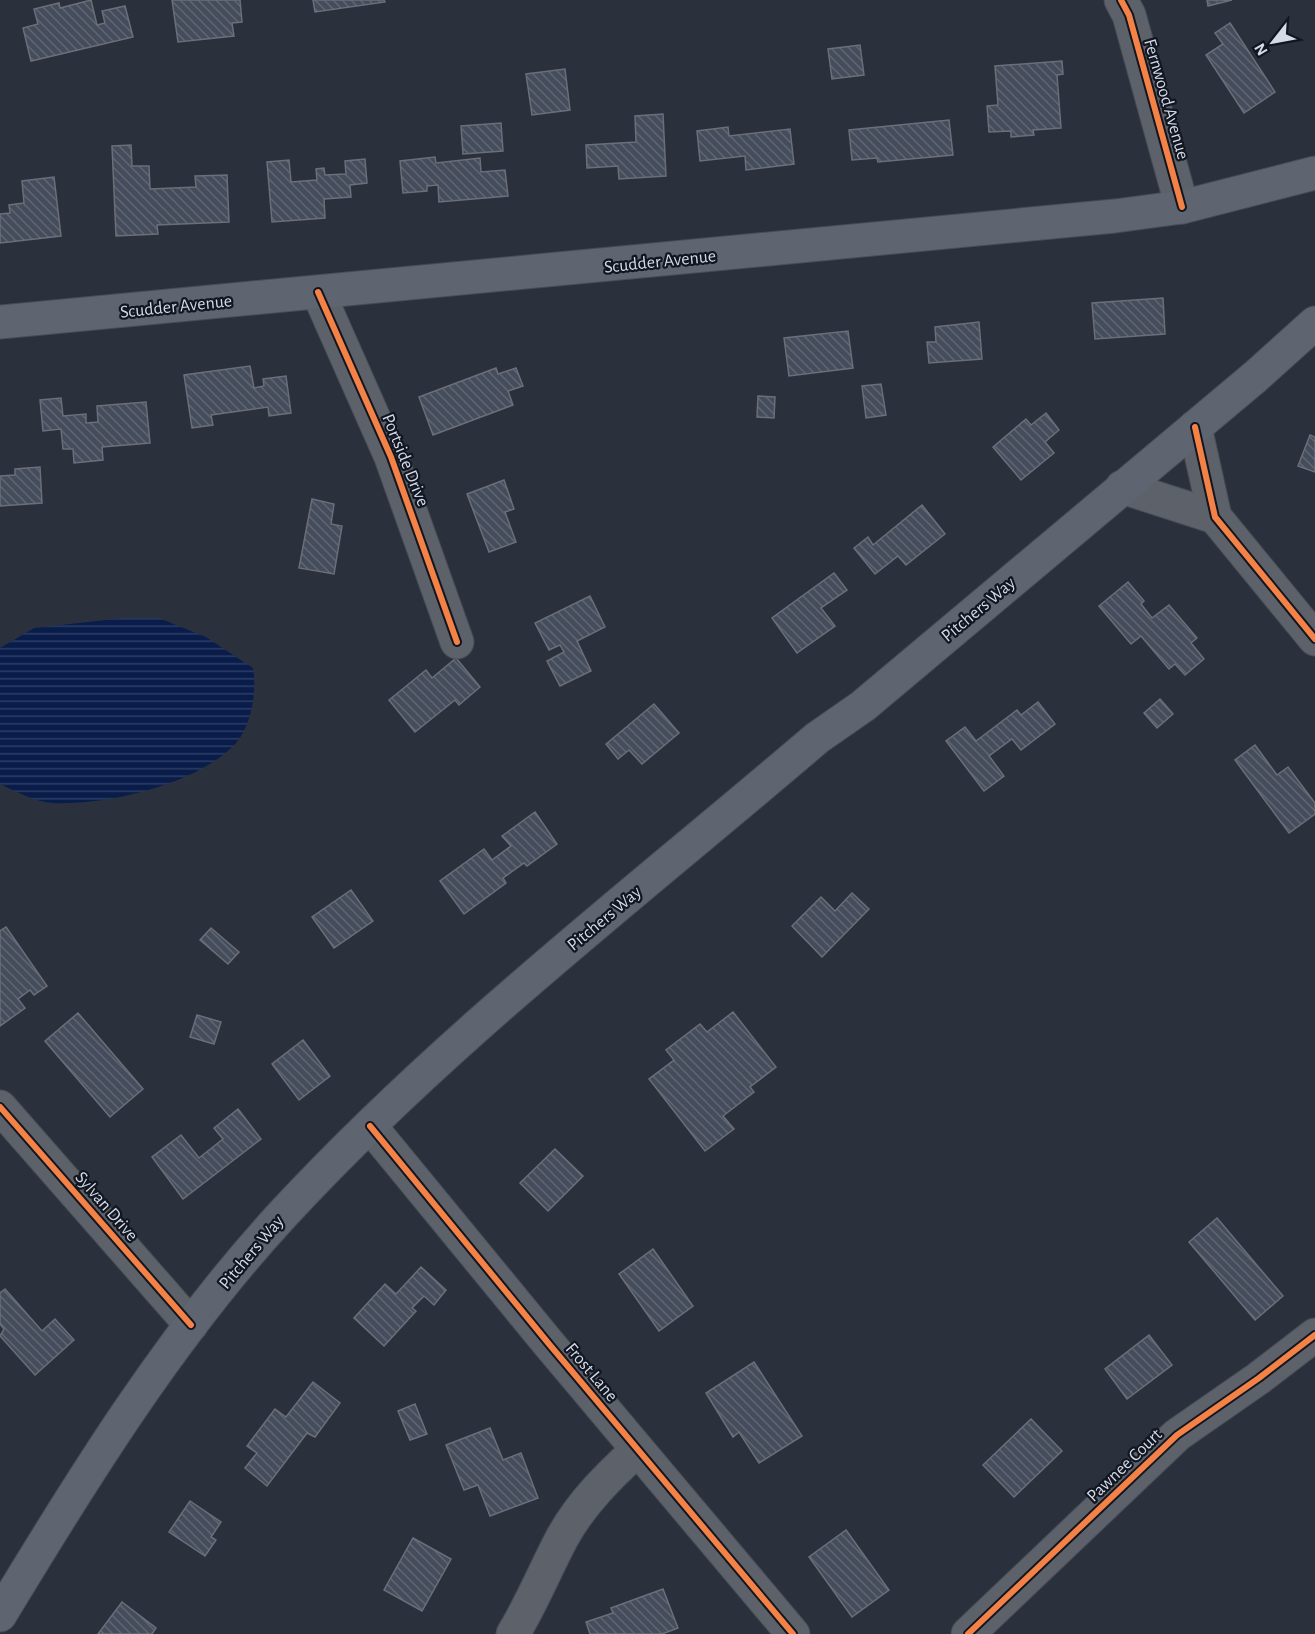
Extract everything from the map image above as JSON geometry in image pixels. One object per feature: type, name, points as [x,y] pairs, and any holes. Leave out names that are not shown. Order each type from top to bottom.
[{"type":"main road","name":"Scudder Avenue","points":[[0,322],[1027,226],[1182,207],[1309,181]]},
{"type":"main road","name":"Pitchers Way","points":[[0,1615],[136,1401],[192,1325],[280,1216],[370,1126],[532,978],[817,738],[863,706],[1315,323]]},
{"type":"street","name":"Fernwood Avenue","points":[[1121,0],[1129,15],[1182,207]]},
{"type":"street","name":"Portside Drive","points":[[318,292],[391,457],[457,642]]},
{"type":"street","points":[[1195,427],[1215,517],[1315,639]]},
{"type":"street","points":[[1122,486],[1215,517]]},
{"type":"street","name":"Sylvan Drive","points":[[0,1107],[192,1325]]},
{"type":"street","name":"Frost Lane","points":[[370,1126],[637,1450],[793,1634]]},
{"type":"street","name":"Pawnee Court","points":[[968,1634],[1177,1435],[1259,1378],[1315,1335]]},
{"type":"street","points":[[513,1634],[535,1597],[562,1538],[581,1509],[598,1486],[637,1450]]},
{"type":"water","points":[[123,618],[159,618],[206,637],[253,668],[252,707],[246,726],[236,743],[220,757],[176,781],[150,790],[98,801],[52,803],[39,801],[0,784],[0,648],[34,628]]},
{"type":"building","points":[[91,0],[97,25],[105,23],[102,11],[125,6],[133,37],[31,61],[23,28],[38,24],[34,9],[59,3],[60,8]]},
{"type":"building","points":[[172,0],[240,0],[242,22],[232,23],[234,36],[178,42]]},
{"type":"building","points":[[313,0],[384,0],[385,2],[315,12]]},
{"type":"building","points":[[1207,0],[1232,0],[1208,6]]},
{"type":"building","points":[[1230,23],[1275,92],[1244,113],[1206,55],[1223,44],[1215,33]]},
{"type":"building","points":[[860,45],[864,75],[832,79],[828,49]]},
{"type":"building","points":[[1062,61],[1063,74],[1057,75],[1061,128],[1033,130],[1034,135],[1011,137],[1011,131],[989,132],[987,106],[998,105],[995,66]]},
{"type":"building","points":[[565,69],[570,110],[532,115],[526,74]]},
{"type":"building","points":[[663,114],[666,176],[619,179],[618,166],[587,168],[586,145],[636,142],[635,116]]},
{"type":"building","points":[[949,120],[953,155],[878,162],[877,158],[852,160],[849,130]]},
{"type":"building","points":[[501,123],[503,151],[463,154],[461,126]]},
{"type":"building","points":[[728,127],[729,136],[790,129],[794,164],[746,170],[745,156],[700,161],[697,131]]},
{"type":"building","points":[[131,145],[132,166],[149,166],[150,189],[196,187],[195,176],[227,175],[229,222],[157,225],[158,234],[116,236],[112,146]]},
{"type":"building","points":[[435,157],[436,163],[480,158],[481,172],[505,170],[508,196],[439,202],[438,185],[427,186],[427,191],[403,193],[400,161]]},
{"type":"building","points":[[365,159],[367,183],[350,185],[351,197],[324,199],[325,218],[272,222],[267,162],[289,160],[291,182],[317,180],[316,169],[324,168],[325,175],[346,174],[345,161]]},
{"type":"building","points":[[54,177],[61,236],[0,243],[0,214],[10,213],[9,205],[24,203],[22,181]]},
{"type":"building","points":[[1163,298],[1165,334],[1095,339],[1092,303]]},
{"type":"building","points":[[979,322],[982,359],[929,363],[927,342],[936,342],[935,327]]},
{"type":"building","points":[[848,331],[853,368],[789,376],[784,338]]},
{"type":"building","points":[[250,366],[254,388],[264,386],[263,379],[286,376],[291,413],[269,416],[268,407],[211,415],[213,425],[192,428],[184,375]]},
{"type":"building","points":[[496,368],[498,374],[516,368],[523,386],[508,391],[513,405],[433,435],[419,397]]},
{"type":"building","points":[[881,384],[886,415],[866,418],[862,386]]},
{"type":"building","points":[[758,396],[775,397],[774,418],[757,417]]},
{"type":"building","points":[[61,398],[63,416],[86,414],[86,423],[98,422],[97,406],[146,402],[150,443],[102,447],[103,460],[74,463],[73,449],[63,449],[61,429],[43,431],[40,400]]},
{"type":"building","points":[[1046,413],[1059,430],[1045,442],[1054,453],[1021,480],[993,447],[1026,419],[1031,425]]},
{"type":"building","points":[[1310,435],[1315,437],[1315,472],[1298,466]]},
{"type":"building","points":[[40,467],[42,503],[0,506],[0,476],[15,475],[15,469]]},
{"type":"building","points":[[504,480],[514,509],[505,512],[516,542],[489,552],[467,494]]},
{"type":"building","points":[[312,499],[334,504],[331,524],[342,526],[334,574],[299,568]]},
{"type":"building","points":[[922,505],[945,534],[906,565],[898,556],[875,574],[854,548],[868,537],[873,545]]},
{"type":"building","points":[[834,573],[847,590],[821,608],[835,626],[797,653],[772,618]]},
{"type":"building","points":[[1128,582],[1144,601],[1141,604],[1152,618],[1169,605],[1197,638],[1191,643],[1204,659],[1185,675],[1175,664],[1169,669],[1141,636],[1131,644],[1099,606]]},
{"type":"building","points":[[590,596],[605,627],[577,641],[591,671],[560,686],[547,661],[564,652],[560,645],[549,650],[535,623]]},
{"type":"building","points":[[456,658],[480,687],[459,705],[455,700],[415,732],[389,700],[426,670],[432,678]]},
{"type":"building","points":[[1160,699],[1173,714],[1157,728],[1144,713]]},
{"type":"building","points":[[1038,702],[1055,724],[1021,750],[1012,739],[989,756],[1004,776],[984,791],[946,741],[965,727],[976,741],[1017,710],[1021,715]]},
{"type":"building","points":[[654,704],[679,733],[642,764],[629,750],[618,759],[606,744]]},
{"type":"building","points":[[1255,745],[1277,775],[1288,767],[1315,803],[1315,814],[1289,833],[1235,760]]},
{"type":"building","points":[[535,812],[557,844],[527,866],[524,863],[503,878],[506,883],[464,914],[440,881],[484,849],[492,860],[511,846],[502,836]]},
{"type":"building","points":[[351,890],[373,921],[334,948],[312,917]]},
{"type":"building","points":[[852,893],[869,909],[822,957],[792,926],[821,897],[835,911]]},
{"type":"building","points":[[6,927],[47,986],[34,995],[30,990],[18,999],[25,1008],[0,1026],[0,931]]},
{"type":"building","points":[[211,928],[239,952],[228,964],[200,940]]},
{"type":"building","points":[[733,1012],[776,1067],[750,1087],[754,1092],[723,1116],[734,1129],[705,1151],[649,1079],[674,1060],[666,1050],[700,1024],[707,1032]]},
{"type":"building","points":[[78,1013],[143,1089],[110,1117],[45,1041]]},
{"type":"building","points":[[197,1015],[221,1022],[214,1044],[190,1037]]},
{"type":"building","points":[[303,1040],[330,1076],[299,1100],[272,1064]]},
{"type":"building","points":[[238,1109],[261,1139],[183,1199],[152,1157],[181,1135],[199,1158],[223,1139],[214,1128]]},
{"type":"building","points":[[555,1149],[583,1176],[548,1211],[520,1183]]},
{"type":"building","points":[[1217,1218],[1283,1296],[1255,1320],[1189,1242]]},
{"type":"building","points":[[653,1249],[693,1306],[659,1331],[619,1274]]},
{"type":"building","points":[[421,1267],[446,1290],[434,1305],[424,1296],[412,1308],[416,1311],[384,1346],[354,1318],[385,1284],[396,1294]]},
{"type":"building","points":[[5,1289],[42,1331],[55,1319],[74,1340],[35,1375],[0,1336],[4,1329],[0,1324],[0,1293]]},
{"type":"building","points":[[1149,1335],[1172,1365],[1127,1399],[1105,1369]]},
{"type":"building","points":[[754,1362],[802,1436],[759,1463],[739,1432],[733,1437],[706,1393]]},
{"type":"building","points":[[313,1382],[340,1403],[315,1437],[307,1433],[267,1486],[245,1468],[257,1453],[247,1446],[275,1409],[286,1417]]},
{"type":"building","points":[[415,1404],[427,1434],[410,1440],[398,1411]]},
{"type":"building","points":[[1031,1419],[1062,1451],[1014,1497],[983,1465]]},
{"type":"building","points":[[490,1428],[503,1460],[521,1453],[538,1498],[490,1516],[478,1485],[464,1490],[446,1445]]},
{"type":"building","points":[[190,1501],[221,1522],[211,1537],[216,1540],[205,1556],[169,1532]]},
{"type":"building","points":[[846,1530],[889,1590],[852,1617],[809,1557]]},
{"type":"building","points":[[413,1538],[451,1559],[422,1611],[384,1590]]},
{"type":"building","points":[[663,1589],[678,1628],[662,1634],[590,1634],[586,1622],[613,1613],[611,1608]]},
{"type":"building","points":[[122,1602],[156,1628],[152,1634],[98,1634]]},
{"type":"cycle path","points":[[1121,0],[1129,15],[1182,207]]},
{"type":"cycle path","points":[[318,292],[391,457],[457,642]]},
{"type":"cycle path","points":[[1195,427],[1215,517],[1315,639]]},
{"type":"cycle path","points":[[0,1107],[191,1325]]},
{"type":"cycle path","points":[[370,1126],[549,1344],[793,1634]]},
{"type":"cycle path","points":[[968,1634],[1177,1435],[1259,1378],[1315,1335]]}]
